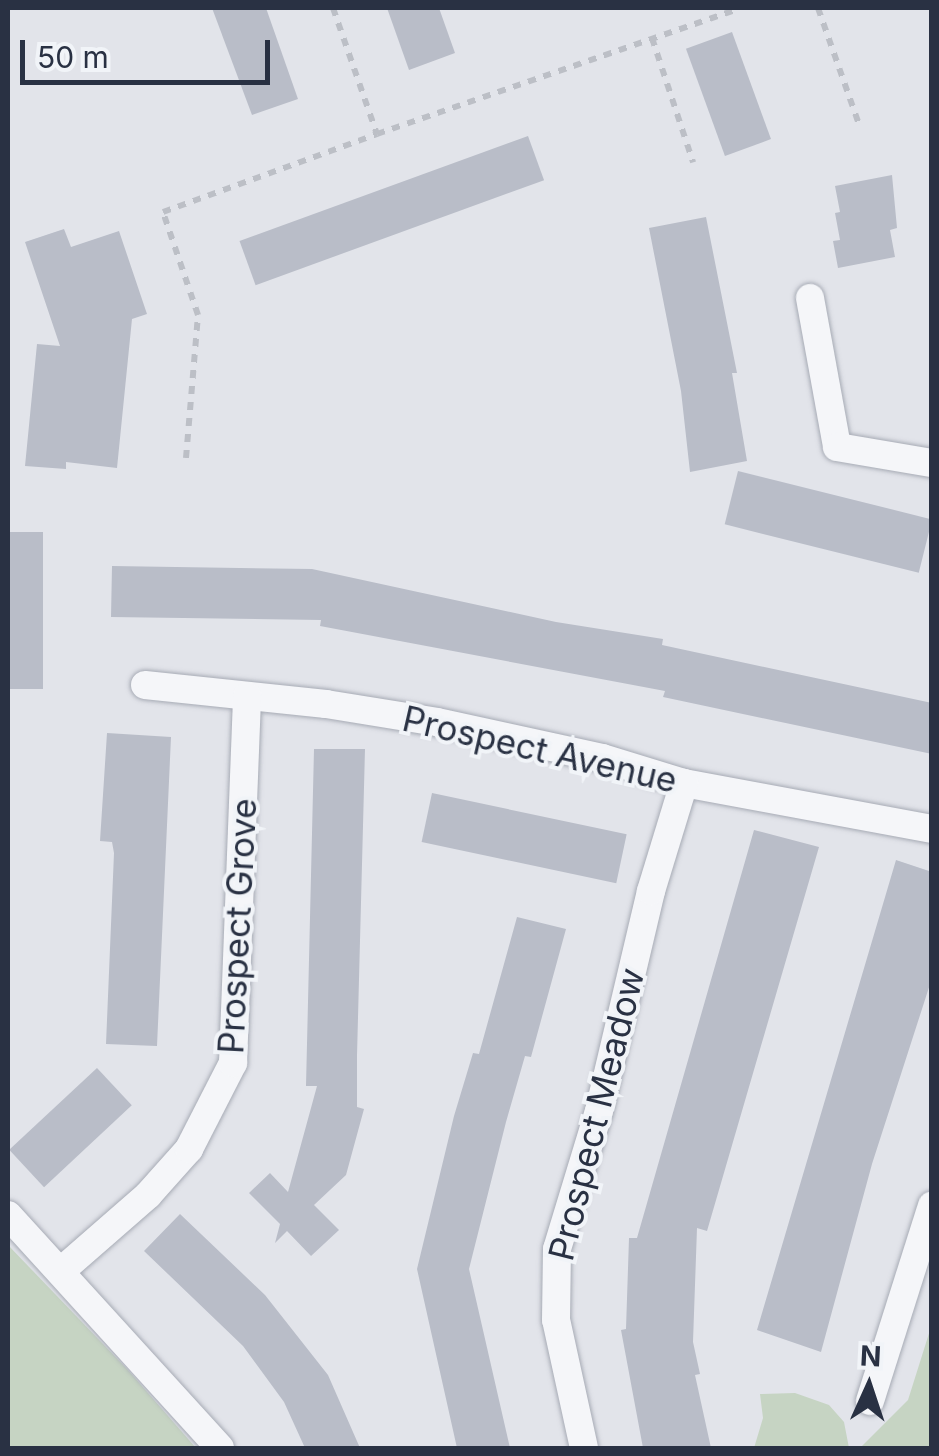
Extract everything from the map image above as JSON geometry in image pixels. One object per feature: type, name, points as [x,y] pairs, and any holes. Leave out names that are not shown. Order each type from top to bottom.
[{"type":"street","points":[[810,298],[838,447],[932,463]]},
{"type":"street","name":"Prospect Avenue","points":[[145,686],[437,722],[602,758],[684,783],[932,829]]},
{"type":"street","name":"Prospect Grove","points":[[61,1271],[148,1195],[190,1148],[234,1063],[247,696]]},
{"type":"street","name":"Prospect Meadow","points":[[584,1448],[556,1320],[557,1249],[598,1111],[650,891],[684,783]]},
{"type":"street","points":[[870,1401],[932,1206]]},
{"type":"street","points":[[8,1215],[220,1448]]},
{"type":"path","points":[[333,8],[376,134]]},
{"type":"path","points":[[186,458],[198,315],[164,212],[740,8]]},
{"type":"path","points":[[818,8],[860,127]]},
{"type":"path","points":[[652,38],[693,162]]},
{"type":"green space","points":[[8,1245],[128,1370],[196,1448],[8,1448]]},
{"type":"green space","points":[[931,1327],[931,1448],[860,1448],[908,1400]]},
{"type":"green space","points":[[795,1393],[829,1405],[844,1422],[849,1448],[754,1448],[763,1418],[760,1394]]},
{"type":"building","points":[[212,8],[266,8],[298,99],[252,115]]},
{"type":"building","points":[[387,8],[439,8],[455,53],[409,70]]},
{"type":"building","points":[[732,32],[771,139],[725,156],[686,49]]},
{"type":"building","points":[[528,136],[544,180],[256,285],[240,241]]},
{"type":"building","points":[[892,175],[897,228],[890,230],[895,257],[838,268],[833,241],[840,240],[835,213],[840,212],[835,186]]},
{"type":"building","points":[[706,217],[737,373],[732,373],[747,461],[690,472],[681,391],[649,228]]},
{"type":"building","points":[[64,229],[71,247],[119,231],[147,314],[132,319],[117,468],[66,462],[66,469],[25,466],[37,344],[60,346],[25,242]]},
{"type":"building","points":[[738,471],[932,519],[919,573],[725,524]]},
{"type":"building","points":[[8,532],[43,532],[43,689],[8,689]]},
{"type":"building","points":[[112,566],[312,569],[556,622],[663,639],[662,645],[932,703],[932,754],[663,697],[665,691],[320,626],[321,620],[111,617]]},
{"type":"building","points":[[107,733],[171,737],[157,1046],[106,1044],[114,853],[112,842],[100,841]]},
{"type":"building","points":[[314,749],[365,749],[357,1056],[357,1107],[364,1109],[346,1175],[314,1205],[339,1230],[311,1256],[287,1231],[275,1243],[280,1224],[249,1193],[270,1173],[288,1192],[317,1086],[306,1086]]},
{"type":"building","points":[[432,793],[627,834],[616,883],[422,842]]},
{"type":"building","points":[[754,830],[819,847],[707,1231],[697,1228],[693,1342],[700,1374],[695,1375],[711,1448],[643,1448],[621,1330],[626,1329],[629,1238],[637,1238]]},
{"type":"building","points":[[896,860],[932,872],[932,978],[872,1164],[821,1352],[757,1330]]},
{"type":"building","points":[[517,917],[566,929],[531,1057],[525,1056],[506,1122],[469,1269],[510,1448],[457,1448],[417,1269],[454,1116],[473,1053],[479,1054]]},
{"type":"building","points":[[97,1068],[132,1105],[44,1187],[9,1150]]},
{"type":"building","points":[[180,1214],[265,1295],[328,1375],[360,1448],[305,1448],[284,1402],[243,1346],[144,1251]]}]
